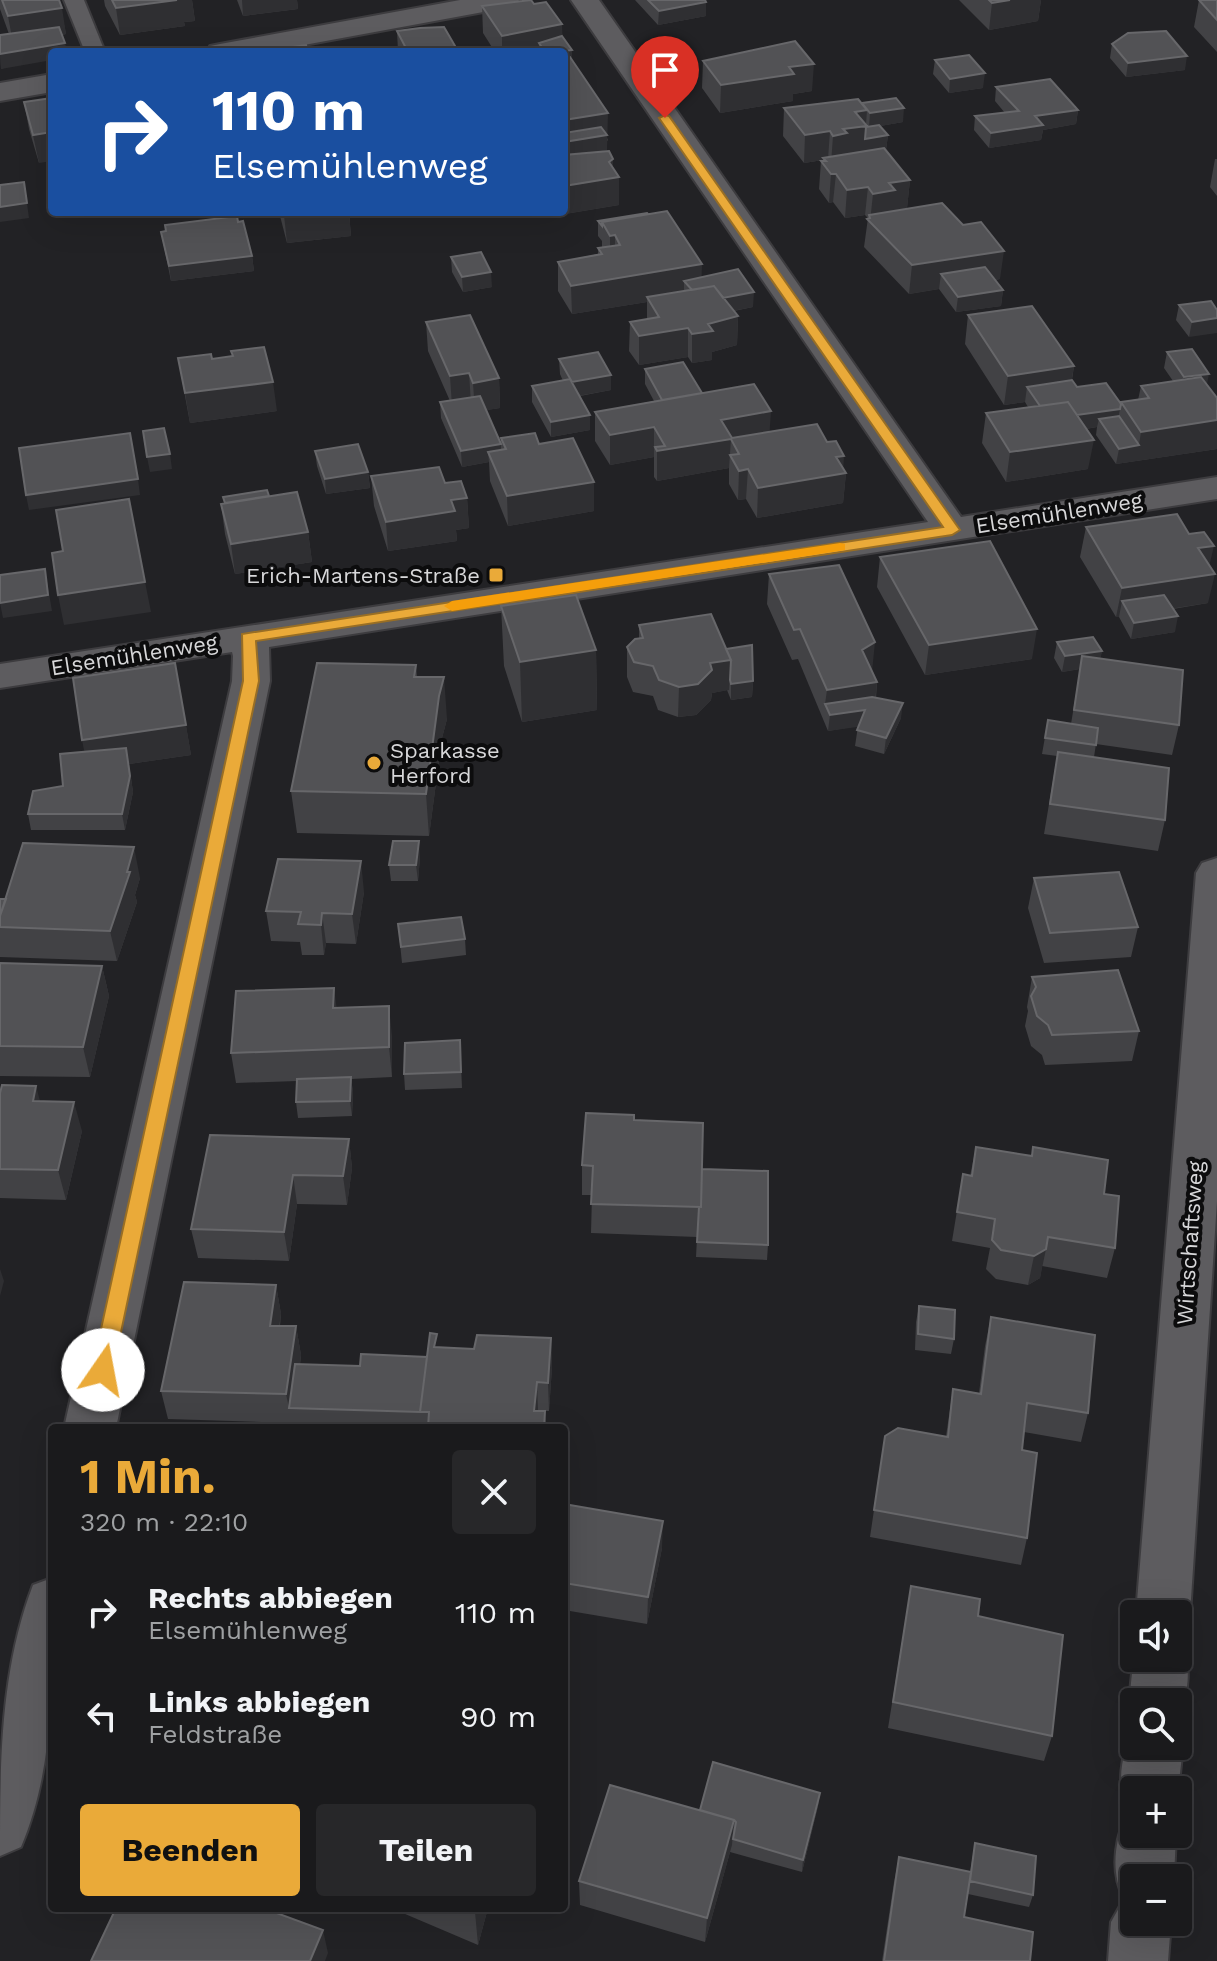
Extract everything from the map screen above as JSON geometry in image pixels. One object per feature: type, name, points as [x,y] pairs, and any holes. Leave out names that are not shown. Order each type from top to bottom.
[{"type":"street","points":[[242,48],[505,0]]},
{"type":"street","points":[[585,0],[952,530]]},
{"type":"street","points":[[0,92],[48,84]]},
{"type":"street","name":"Elsemühlenweg","points":[[0,676],[1216,490]]},
{"type":"street","points":[[91,1424],[251,681],[252,656],[248,638]]},
{"type":"street","name":"Wirtschaftsweg","points":[[1164,1600],[1217,873]]},
{"type":"street","points":[[0,1827],[48,1620]]},
{"type":"street","points":[[1138,1961],[1140,1936]]},
{"type":"lane","points":[[74,0],[93,48]]},
{"type":"building","points":[[2,0],[59,0],[62,8],[8,16]]},
{"type":"building","points":[[112,0],[177,0],[116,8]]},
{"type":"building","points":[[531,0],[534,4],[546,2],[562,24],[502,36],[482,6]]},
{"type":"building","points":[[648,0],[705,0],[706,2],[659,11]]},
{"type":"building","points":[[1199,0],[1217,0],[1217,20]]},
{"type":"building","points":[[59,27],[65,43],[0,54],[0,35]]},
{"type":"building","points":[[444,27],[456,48],[406,48],[397,31]]},
{"type":"building","points":[[1166,31],[1187,56],[1128,63],[1112,44],[1128,33]]},
{"type":"building","points":[[562,36],[572,50],[542,48],[539,43]]},
{"type":"building","points":[[795,41],[814,64],[789,67],[794,74],[721,85],[703,61]]},
{"type":"building","points":[[969,55],[985,73],[950,79],[935,60]]},
{"type":"building","points":[[570,57],[608,113],[568,119]]},
{"type":"building","points":[[1050,79],[1078,110],[1035,116],[1043,125],[991,133],[975,116],[1019,111],[996,87]]},
{"type":"building","points":[[896,98],[904,108],[870,113],[862,103]]},
{"type":"building","points":[[48,99],[48,133],[33,135],[24,102]]},
{"type":"building","points":[[858,99],[867,110],[855,112],[867,126],[843,129],[847,133],[833,136],[830,131],[805,135],[784,108]]},
{"type":"building","points":[[879,125],[888,135],[865,139],[866,127]]},
{"type":"building","points":[[601,127],[607,135],[568,141],[568,132]]},
{"type":"building","points":[[884,148],[910,180],[889,183],[895,190],[873,194],[868,187],[847,190],[836,174],[831,174],[821,161],[826,161],[823,158]]},
{"type":"building","points":[[609,151],[613,159],[609,162],[619,177],[568,185],[568,155]]},
{"type":"building","points":[[24,182],[27,203],[0,207],[0,185]]},
{"type":"building","points":[[942,203],[963,225],[981,222],[1004,251],[912,265],[867,219],[869,215]]},
{"type":"building","points":[[667,211],[702,264],[571,286],[558,262],[602,254],[598,248],[620,245],[602,222]]},
{"type":"building","points":[[647,213],[602,222],[602,226],[598,221]]},
{"type":"building","points":[[237,216],[238,222],[243,221],[252,256],[169,266],[161,232],[166,231],[165,225]]},
{"type":"building","points":[[481,252],[491,272],[462,277],[451,257]]},
{"type":"building","points":[[985,267],[1003,290],[958,297],[941,274]]},
{"type":"building","points":[[738,269],[754,292],[723,298],[714,286],[692,290],[684,281]]},
{"type":"building","points":[[714,286],[738,316],[708,324],[713,331],[692,334],[688,328],[639,336],[630,322],[659,317],[647,297]]},
{"type":"building","points":[[1211,301],[1217,310],[1217,318],[1192,322],[1179,305]]},
{"type":"building","points":[[1032,306],[1074,366],[1008,376],[968,315]]},
{"type":"building","points":[[470,315],[499,378],[473,383],[469,373],[450,376],[426,322]]},
{"type":"building","points":[[264,347],[273,382],[185,393],[178,358],[211,354],[212,359],[233,356],[231,351]]},
{"type":"building","points":[[1192,349],[1209,374],[1184,377],[1167,352]]},
{"type":"building","points":[[598,352],[611,375],[572,382],[559,359]]},
{"type":"building","points":[[683,362],[702,393],[662,400],[645,369]]},
{"type":"building","points":[[1201,377],[1217,398],[1217,420],[1141,432],[1121,402],[1149,398],[1141,386]]},
{"type":"building","points":[[570,379],[590,415],[551,422],[532,386]]},
{"type":"building","points":[[1072,380],[1077,387],[1106,383],[1121,404],[1120,409],[1077,415],[1068,402],[1040,406],[1027,387]]},
{"type":"building","points":[[754,384],[771,411],[721,420],[732,438],[817,424],[827,442],[836,441],[844,456],[836,457],[846,473],[758,488],[748,469],[739,471],[730,455],[739,454],[731,439],[657,451],[655,447],[665,446],[654,427],[610,435],[595,412]]},
{"type":"building","points":[[480,396],[501,444],[461,451],[440,402]]},
{"type":"building","points":[[1068,402],[1094,440],[1010,452],[986,413]]},
{"type":"building","points":[[1119,416],[1139,445],[1119,449],[1099,419]]},
{"type":"building","points":[[164,428],[170,454],[147,457],[143,431]]},
{"type":"building","points":[[130,433],[138,479],[26,495],[19,448]]},
{"type":"building","points":[[535,433],[539,444],[573,438],[594,482],[507,496],[488,452],[506,449],[501,438]]},
{"type":"building","points":[[358,444],[368,472],[325,479],[315,451]]},
{"type":"building","points":[[439,467],[445,483],[461,481],[467,498],[451,500],[455,511],[386,522],[371,476]]},
{"type":"building","points":[[267,490],[269,496],[225,503],[223,497]]},
{"type":"building","points":[[297,492],[308,532],[231,544],[221,504]]},
{"type":"building","points":[[129,499],[145,582],[58,595],[52,553],[63,551],[56,510]]},
{"type":"building","points":[[1177,514],[1189,534],[1204,532],[1214,546],[1198,548],[1215,574],[1122,588],[1086,527]]},
{"type":"building","points":[[990,541],[1037,629],[929,645],[880,557]]},
{"type":"building","points":[[839,565],[875,642],[862,650],[877,682],[827,690],[800,629],[794,630],[769,574]]},
{"type":"building","points":[[45,569],[48,595],[0,603],[0,575]]},
{"type":"building","points":[[576,595],[596,650],[520,662],[501,606]]},
{"type":"building","points":[[1164,595],[1178,616],[1134,623],[1122,601]]},
{"type":"building","points":[[711,614],[731,660],[710,663],[712,670],[698,684],[679,687],[659,680],[653,666],[634,662],[627,647],[635,639],[643,638],[639,625]]},
{"type":"building","points":[[1093,637],[1102,651],[1065,656],[1057,642]]},
{"type":"building","points":[[752,645],[753,681],[731,684],[731,660],[726,649]]},
{"type":"building","points":[[1082,656],[1183,670],[1179,725],[1074,710]]},
{"type":"building","points":[[175,663],[186,725],[82,740],[73,678]]},
{"type":"building","name":"Sparkasse Herford","points":[[317,663],[416,665],[414,677],[444,677],[426,794],[291,791]]},
{"type":"building","points":[[872,697],[903,703],[886,738],[857,730],[865,710],[830,715],[825,704]]},
{"type":"building","points":[[1048,720],[1098,728],[1096,745],[1045,738]]},
{"type":"building","points":[[126,748],[130,776],[122,814],[28,814],[33,791],[63,786],[60,754]]},
{"type":"building","points":[[1058,752],[1169,768],[1165,820],[1050,804]]},
{"type":"building","points":[[393,841],[419,841],[416,865],[389,865]]},
{"type":"building","points":[[23,843],[134,847],[127,872],[130,872],[110,931],[0,927],[0,916]]},
{"type":"building","points":[[278,859],[361,861],[352,914],[322,913],[321,925],[298,924],[301,912],[266,911]]},
{"type":"building","points":[[1119,872],[1138,927],[1050,933],[1034,878]]},
{"type":"building","points":[[0,899],[6,899],[0,916]]},
{"type":"building","points":[[461,917],[465,939],[401,947],[398,924]]},
{"type":"building","points":[[0,963],[102,966],[83,1047],[0,1046]]},
{"type":"building","points":[[1118,970],[1139,1031],[1052,1035],[1048,1025],[1037,1016],[1031,996],[1036,987],[1032,977]]},
{"type":"building","points":[[334,988],[333,1008],[389,1006],[389,1047],[231,1053],[236,991]]},
{"type":"building","points":[[460,1040],[461,1072],[404,1074],[405,1043]]},
{"type":"building","points":[[351,1077],[350,1101],[296,1102],[297,1079]]},
{"type":"building","points":[[2,1085],[36,1086],[33,1101],[74,1102],[58,1170],[0,1169]]},
{"type":"building","points":[[586,1113],[634,1115],[634,1120],[703,1123],[701,1207],[591,1204],[593,1166],[582,1165]]},
{"type":"building","points":[[210,1135],[349,1139],[343,1176],[293,1175],[284,1232],[191,1229]]},
{"type":"building","points":[[976,1147],[1032,1156],[1033,1147],[1108,1160],[1104,1194],[1119,1196],[1115,1248],[1048,1237],[1046,1249],[1034,1256],[1001,1250],[992,1240],[995,1219],[957,1212],[963,1174],[972,1176]]},
{"type":"building","points":[[702,1169],[768,1171],[768,1245],[697,1242]]},
{"type":"building","points":[[184,1282],[276,1285],[270,1326],[296,1326],[286,1394],[161,1391]]},
{"type":"building","points":[[919,1306],[955,1310],[954,1339],[918,1334]]},
{"type":"building","points":[[991,1317],[1095,1335],[1088,1413],[1027,1403],[1022,1450],[1037,1453],[1027,1538],[874,1510],[885,1436],[898,1428],[948,1437],[953,1389],[981,1394]]},
{"type":"building","points":[[430,1333],[437,1334],[434,1347],[474,1349],[477,1335],[551,1338],[548,1383],[537,1382],[534,1411],[545,1411],[544,1424],[428,1424],[429,1412],[420,1412]]},
{"type":"building","points":[[361,1354],[427,1357],[420,1412],[289,1408],[295,1364],[360,1366]]},
{"type":"building","points":[[568,1505],[663,1521],[648,1597],[568,1584]]},
{"type":"building","points":[[911,1586],[980,1599],[978,1616],[1063,1635],[1052,1736],[893,1702]]},
{"type":"building","points":[[713,1762],[820,1793],[803,1860],[733,1839],[734,1820],[700,1810]]},
{"type":"building","points":[[610,1785],[734,1820],[707,1918],[579,1881]]},
{"type":"building","points":[[975,1843],[1036,1856],[1033,1895],[970,1881]]},
{"type":"building","points":[[899,1857],[971,1872],[964,1917],[1033,1932],[1030,1961],[884,1961]]},
{"type":"building","points":[[114,1912],[274,1912],[323,1930],[310,1961],[91,1961]]},
{"type":"slow traffic","points":[[452,606],[840,547]]},
{"type":"place","name":"Erich-Martens-Straße","points":[[496,575]]},
{"type":"place","name":"Sparkasse Herford","points":[[374,763]]},
{"type":"route","points":[[103,1370],[251,681],[252,656],[248,638],[952,530],[665,118]]}]
